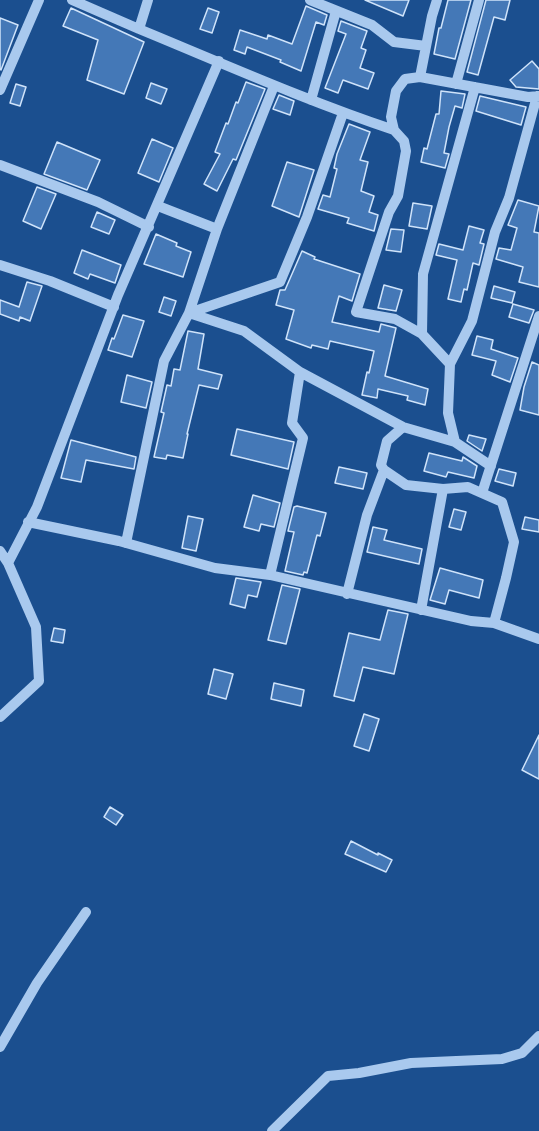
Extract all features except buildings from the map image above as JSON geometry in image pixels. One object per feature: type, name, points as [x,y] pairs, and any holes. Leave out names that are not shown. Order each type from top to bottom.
[{"type":"street","points":[[0,90],[39,0]]},
{"type":"street","points":[[72,0],[274,86],[394,130]]},
{"type":"street","points":[[139,29],[148,0]]},
{"type":"street","points":[[310,0],[372,25],[394,42],[426,46]]},
{"type":"street","points":[[420,77],[437,0]]},
{"type":"street","points":[[456,84],[479,0]]},
{"type":"street","points":[[311,100],[336,11]]},
{"type":"street","points":[[8,563],[37,507],[114,307],[219,61]]},
{"type":"street","points":[[450,364],[422,334],[395,319],[356,312],[386,222],[398,196],[406,151],[404,141],[394,130],[391,117],[396,91],[405,79],[420,77],[528,97],[538,96],[509,198],[495,232],[472,321],[450,364],[448,413],[455,442]]},
{"type":"street","points":[[126,543],[164,361],[189,313],[217,229],[274,86]]},
{"type":"street","points":[[422,334],[423,274],[475,87]]},
{"type":"street","points":[[189,313],[280,282],[307,217],[343,113]]},
{"type":"street","points":[[0,165],[98,202],[149,226]]},
{"type":"street","points":[[158,206],[217,229]]},
{"type":"street","points":[[0,265],[50,281],[114,307]]},
{"type":"street","points":[[189,313],[244,331],[300,372],[403,427],[455,442],[491,466]]},
{"type":"street","points":[[482,493],[539,316]]},
{"type":"street","points":[[270,575],[303,438],[292,423],[300,372]]},
{"type":"street","points":[[403,427],[387,441],[381,465],[384,470],[406,485],[443,489],[468,487],[502,502],[514,542],[494,623]]},
{"type":"street","points":[[347,594],[367,515],[384,470]]},
{"type":"street","points":[[421,610],[443,489]]},
{"type":"street","points":[[28,522],[126,543],[214,568],[270,575],[471,621],[494,623],[539,639]]},
{"type":"street","points":[[0,550],[36,627],[39,681],[0,717]]},
{"type":"street","points":[[0,1047],[36,983],[86,912]]},
{"type":"street","points":[[272,1131],[328,1076],[359,1073],[411,1063],[502,1059],[522,1053],[539,1036]]}]
